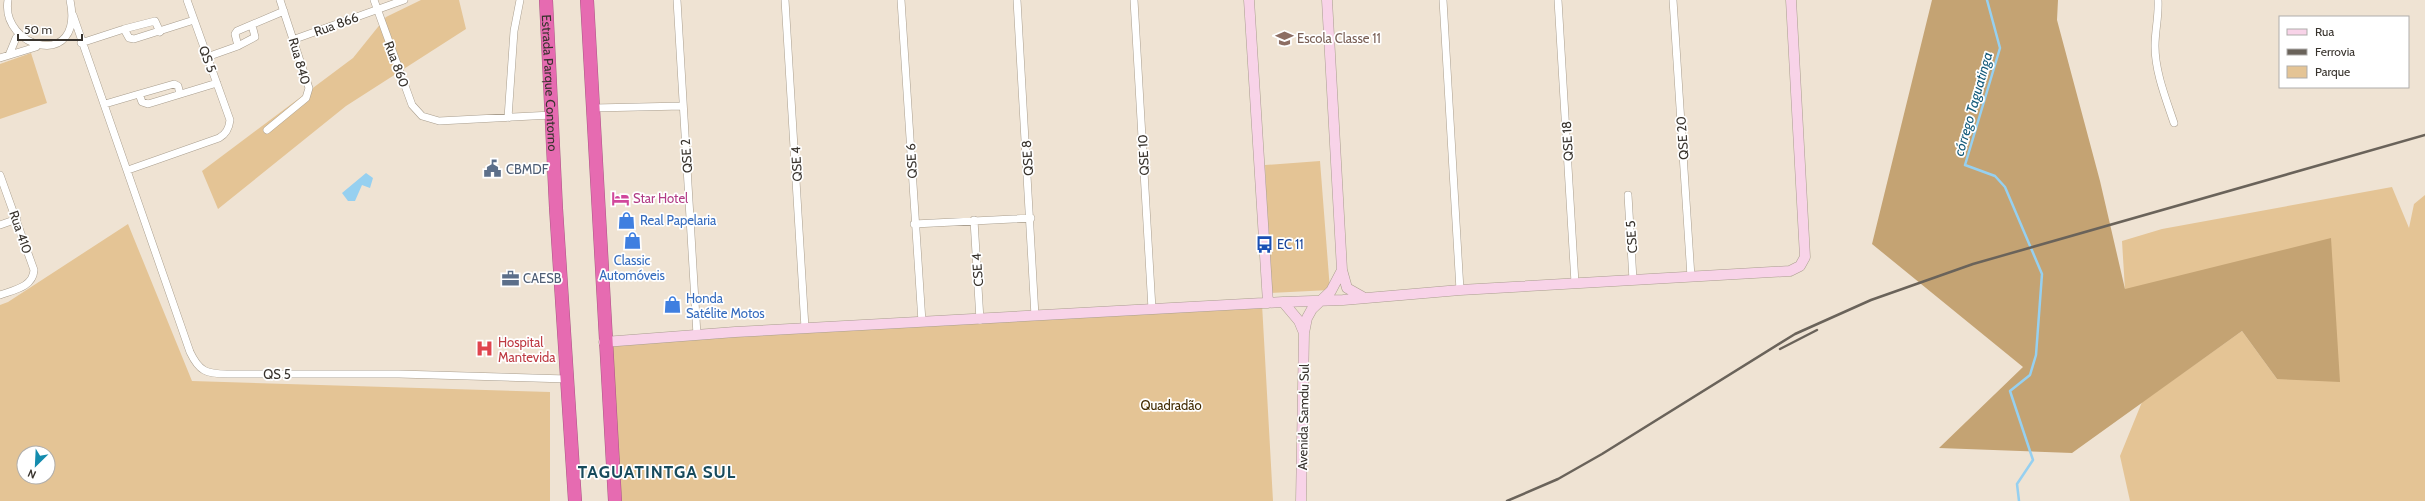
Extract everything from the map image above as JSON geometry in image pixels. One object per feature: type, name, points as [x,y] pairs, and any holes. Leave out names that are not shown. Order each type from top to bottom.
[{"type":"highway","name":"Estrada Parque Contorno","points":[[546,0],[575,501]]},
{"type":"highway","points":[[587,0],[594,108],[604,342],[615,501]]},
{"type":"street","points":[[5,13],[8,0]]},
{"type":"street","name":"QS 5","points":[[70,0],[80,41],[105,104],[190,352],[198,368],[203,372],[227,374],[399,374],[567,379]]},
{"type":"street","name":"QS 5","points":[[128,170],[224,135],[230,120],[187,0]]},
{"type":"street","name":"Rua 840","points":[[268,130],[308,94],[309,88],[295,39],[280,0]]},
{"type":"street","name":"Rua 860","points":[[374,0],[412,105],[422,116],[431,120],[448,122],[508,118]]},
{"type":"street","name":"Rua 866","points":[[295,39],[404,0]]},
{"type":"street","points":[[520,0],[514,31],[508,118],[552,115]]},
{"type":"street","name":"QSE 2","points":[[677,0],[697,335]]},
{"type":"street","name":"QSE 4","points":[[785,0],[805,328]]},
{"type":"street","name":"QSE 6","points":[[901,0],[914,224],[922,322]]},
{"type":"street","name":"QSE 8","points":[[1017,0],[1031,218],[1035,316]]},
{"type":"street","name":"QSE 10","points":[[1134,0],[1152,309]]},
{"type":"street","points":[[1249,0],[1268,303]]},
{"type":"street","points":[[1327,0],[1342,270],[1347,288],[1351,292],[1365,297]]},
{"type":"street","points":[[1443,0],[1460,290]]},
{"type":"street","name":"QSE 18","points":[[1558,0],[1575,283]]},
{"type":"street","name":"QSE 20","points":[[1673,0],[1691,277]]},
{"type":"street","points":[[604,342],[805,328],[1322,301],[1460,290],[1784,272],[1800,266],[1805,257],[1791,0]]},
{"type":"street","points":[[2158,0],[2159,15],[2155,46],[2158,75],[2174,123]]},
{"type":"street","points":[[0,4],[5,13],[8,27],[16,38],[36,47]]},
{"type":"street","points":[[238,46],[236,33],[284,11]]},
{"type":"street","points":[[0,58],[36,47],[46,46],[64,36],[70,26],[73,15]]},
{"type":"street","points":[[124,29],[131,39],[160,32],[194,20]]},
{"type":"street","points":[[64,36],[80,41],[155,21],[160,32]]},
{"type":"street","points":[[207,57],[238,46],[255,37],[252,25]]},
{"type":"street","points":[[9,55],[16,38]]},
{"type":"street","points":[[139,94],[142,102],[148,104],[217,83]]},
{"type":"street","points":[[105,104],[174,84],[178,86],[180,94]]},
{"type":"street","points":[[594,108],[683,106]]},
{"type":"street","name":"Rua 410","points":[[0,175],[34,270],[34,276],[24,286],[0,295]]},
{"type":"street","name":"CSE 5","points":[[1628,195],[1633,280]]},
{"type":"street","points":[[914,224],[1031,218]]},
{"type":"street","points":[[0,225],[17,219]]},
{"type":"street","name":"CSE 4","points":[[974,220],[980,320]]},
{"type":"street","name":"Avenida Samdu Sul","points":[[1301,501],[1304,333],[1310,313],[1331,291],[1342,270]]},
{"type":"street","name":"Avenida Samdu Sul","points":[[1283,302],[1299,321],[1304,333]]},
{"type":"green space","points":[[421,0],[459,0],[466,29],[346,106],[218,209],[202,171],[353,58],[386,17]]},
{"type":"green space","points":[[31,53],[47,103],[0,119],[0,64]]},
{"type":"green space","points":[[1320,161],[1330,290],[1270,293],[1265,165]]},
{"type":"green space","points":[[2392,187],[2409,228],[2414,204],[2425,195],[2425,501],[2130,501],[2120,456],[2142,402],[2242,331],[2277,379],[2331,239],[2125,290],[2122,241],[2162,229]]},
{"type":"green space","points":[[128,224],[192,381],[550,392],[550,501],[0,501],[0,305],[8,302]]},
{"type":"green space","name":"Quadradão","points":[[1262,304],[1273,501],[622,501],[604,342]]},
{"type":"shaded area","points":[[1932,0],[2058,0],[2057,20],[2100,181],[2125,289],[2331,238],[2340,382],[2277,379],[2242,331],[2072,453],[1939,448],[2023,367],[1872,244]]},
{"type":"water","points":[[366,173],[373,178],[370,188],[362,185],[355,201],[348,201],[342,193]]},
{"type":"waterway","name":"córrego Taguatinga","points":[[1987,0],[2000,48],[1965,165],[1995,176],[2005,187],[2042,274],[2036,355],[2030,375],[2010,391],[2033,460],[2017,484],[2019,501]]},
{"type":"railway","points":[[1507,501],[1558,479],[1602,454],[1795,334],[1871,300],[1973,264],[2425,135]]},
{"type":"railway","points":[[1780,349],[1817,330]]},
{"type":"place","name":"Escola Classe 11","points":[[1284,38]]},
{"type":"place","name":"CBMDF","points":[[493,169]]},
{"type":"place","name":"Star Hotel","points":[[620,198]]},
{"type":"place","name":"Real Papelaria","points":[[627,220]]},
{"type":"place","name":"Classic Automóveis","points":[[632,241]]},
{"type":"place","name":"EC 11","points":[[1264,244]]},
{"type":"place","name":"CAESB","points":[[510,278]]},
{"type":"place","name":"Honda Satélite Motos","points":[[673,305]]},
{"type":"place","name":"Hospital Mantevida","points":[[485,349]]},
{"type":"district","name":"TAGUATINTGA SUL","points":[[657,472]]}]
